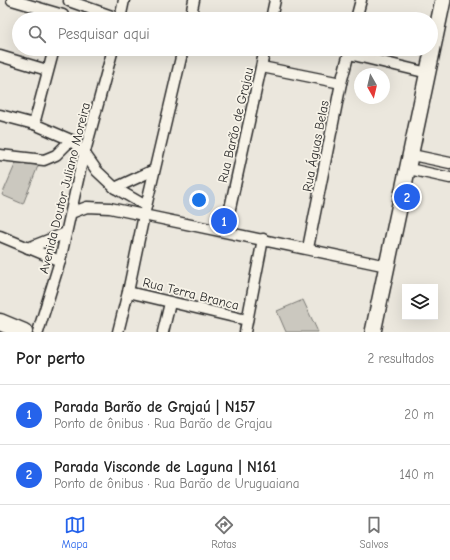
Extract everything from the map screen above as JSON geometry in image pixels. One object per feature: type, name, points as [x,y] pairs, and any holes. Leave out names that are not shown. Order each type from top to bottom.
[{"type":"main road","points":[[0,322],[24,332]]},
{"type":"street","points":[[12,0],[48,12]]},
{"type":"street","points":[[65,12],[69,0],[101,12]]},
{"type":"street","points":[[121,12],[124,0]]},
{"type":"street","points":[[191,12],[194,0]]},
{"type":"street","points":[[272,12],[275,0]]},
{"type":"street","points":[[358,12],[361,0]]},
{"type":"street","points":[[438,24],[443,0]]},
{"type":"street","points":[[0,56],[47,70]]},
{"type":"street","points":[[34,124],[52,56]]},
{"type":"street","name":"Avenida Doutor Juliano Moreira","points":[[38,332],[60,261],[85,154],[111,56]]},
{"type":"street","points":[[118,332],[181,56]]},
{"type":"street","name":"Rua Barão de Grajau","points":[[225,231],[264,56]]},
{"type":"street","name":"Rua Águas Belas","points":[[308,248],[341,83],[348,56]]},
{"type":"street","points":[[364,56],[428,73]]},
{"type":"street","points":[[373,332],[431,56]]},
{"type":"street","points":[[262,67],[341,83]]},
{"type":"street","points":[[0,115],[34,124],[71,140],[85,154],[97,171],[115,188],[145,210]]},
{"type":"street","points":[[0,155],[44,160],[56,155],[71,140]]},
{"type":"street","points":[[410,162],[450,163]]},
{"type":"street","points":[[410,162],[450,178]]},
{"type":"street","points":[[115,188],[154,170]]},
{"type":"street","points":[[71,213],[87,207],[145,210],[225,231],[387,266]]},
{"type":"street","points":[[28,248],[66,234]]},
{"type":"street","points":[[0,236],[60,261]]},
{"type":"street","points":[[245,332],[263,239]]},
{"type":"street","name":"Rua Terra Branca","points":[[128,292],[248,320]]},
{"type":"street","points":[[163,332],[170,303]]},
{"type":"shaded area","points":[[18,158],[38,166],[23,204],[2,195]]},
{"type":"shaded area","points":[[303,300],[318,332],[286,332],[277,311]]},
{"type":"place","name":"Parada Visconde de Laguna | N161","points":[[407,197]]},
{"type":"place","name":"Parada Barão de Grajaú | N157","points":[[224,221]]}]
